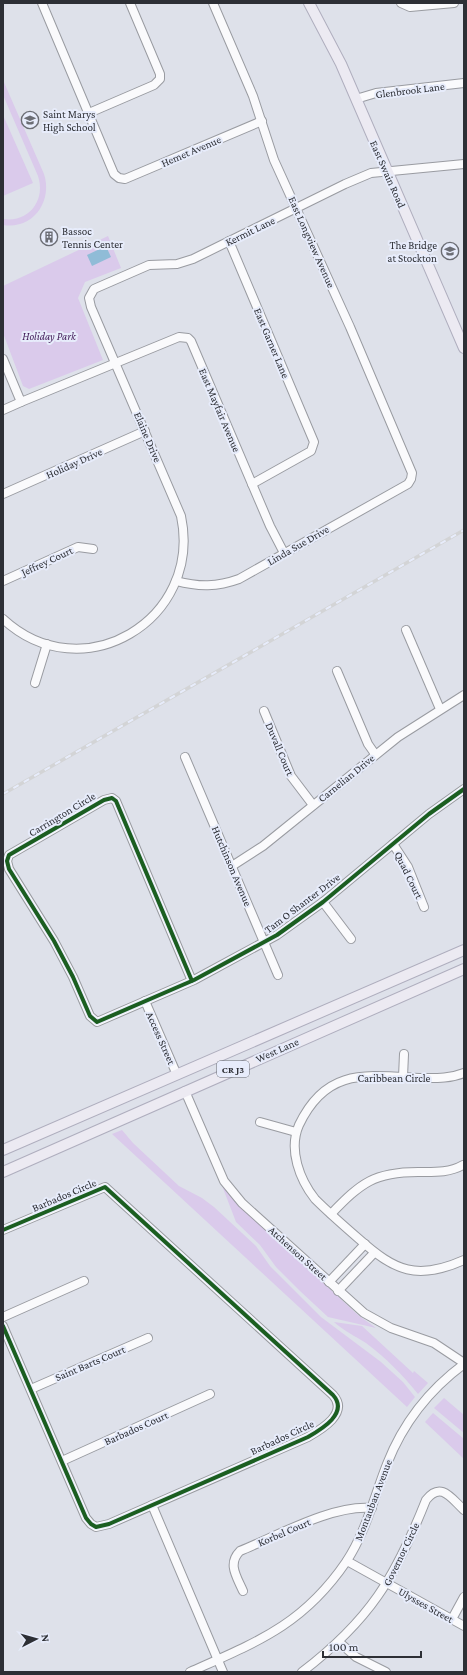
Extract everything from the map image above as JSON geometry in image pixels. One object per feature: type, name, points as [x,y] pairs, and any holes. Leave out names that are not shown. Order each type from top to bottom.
[{"type":"main road","name":"East Swain Road","points":[[310,3],[341,64],[464,348]]},
{"type":"main road","name":"West Lane","points":[[3,1150],[464,950]]},
{"type":"main road","name":"West Lane","points":[[3,1172],[185,1090],[464,968]]},
{"type":"street","points":[[42,3],[89,114],[154,85],[160,79],[160,74],[130,3]]},
{"type":"street","name":"East Longview Avenue","points":[[213,3],[253,96],[274,160],[297,208],[412,473],[411,479]]},
{"type":"street","points":[[401,3],[410,7],[454,3]]},
{"type":"street","name":"Glenbrook Lane","points":[[356,99],[376,93],[464,83]]},
{"type":"street","name":"Hemet Avenue","points":[[89,114],[114,174],[119,178],[125,179],[262,121]]},
{"type":"street","name":"Kermit Lane","points":[[89,298],[94,289],[143,267],[185,262],[371,173],[464,164]]},
{"type":"street","name":"East Garner Lane","points":[[229,241],[314,442],[311,451],[252,484]]},
{"type":"street","name":"Elaine Drive","points":[[3,619],[23,635],[47,644],[60,647],[87,648],[107,644],[128,636],[145,625],[160,610],[176,581],[183,556],[183,526],[177,506],[117,364],[91,308],[89,298]]},
{"type":"street","name":"East Mayfair Avenue","points":[[117,364],[179,337],[188,338],[191,341],[270,526],[284,553]]},
{"type":"street","points":[[3,359],[21,402]]},
{"type":"street","points":[[3,410],[117,364]]},
{"type":"street","name":"Holiday Drive","points":[[3,494],[145,431]]},
{"type":"street","name":"Linda Sue Drive","points":[[176,581],[200,586],[224,584],[239,579],[408,484],[411,479]]},
{"type":"street","name":"Jeffrey Court","points":[[3,581],[78,547],[83,546],[93,549]]},
{"type":"street","points":[[406,630],[440,709]]},
{"type":"street","points":[[35,683],[47,644]]},
{"type":"street","points":[[337,671],[368,744],[375,754]]},
{"type":"street","name":"Carnelian Drive","points":[[232,866],[263,846],[375,754],[440,709],[464,695]]},
{"type":"street","name":"Duvall Court","points":[[264,711],[291,776],[313,805]]},
{"type":"street","name":"Hutchinson Avenue","points":[[185,758],[278,975]]},
{"type":"street","name":"Tam O Shanter Drive","points":[[91,1019],[101,1021],[192,981],[264,943],[323,902],[393,844],[464,791]]},
{"type":"street","name":"Carrington Circle","points":[[91,1019],[73,977],[9,869],[7,861],[12,853],[108,798],[112,798],[117,802],[192,981]]},
{"type":"street","name":"Quad Court","points":[[393,844],[408,867],[424,907]]},
{"type":"street","points":[[323,902],[351,939]]},
{"type":"street","name":"Access Street","points":[[145,1001],[177,1075]]},
{"type":"street","points":[[403,1077],[404,1054]]},
{"type":"street","name":"Caribbean Circle","points":[[464,1073],[444,1078],[367,1075],[348,1078],[335,1084],[312,1102],[296,1132],[296,1153],[301,1178],[315,1199],[374,1253],[398,1267],[416,1271],[436,1270],[464,1260]]},
{"type":"street","name":"Atchenson Street","points":[[185,1090],[229,1188],[242,1203],[364,1314],[380,1323],[434,1343],[464,1363]]},
{"type":"street","points":[[260,1122],[296,1132]]},
{"type":"street","points":[[331,1214],[357,1188],[379,1177],[405,1172],[444,1172],[454,1170],[463,1165]]},
{"type":"street","name":"Barbados Circle","points":[[3,1230],[105,1187],[337,1400],[339,1406],[337,1413],[328,1424],[317,1432],[109,1524],[96,1527],[90,1524],[86,1518],[3,1326]]},
{"type":"street","points":[[329,1282],[365,1244]]},
{"type":"street","points":[[338,1291],[374,1253]]},
{"type":"street","points":[[3,1317],[84,1281]]},
{"type":"street","name":"Saint Barts Court","points":[[31,1389],[148,1338]]},
{"type":"street","name":"Montauban Avenue","points":[[190,1672],[267,1637],[295,1618],[323,1592],[347,1561],[363,1530],[394,1448],[412,1416],[434,1389],[464,1363]]},
{"type":"street","name":"Barbados Court","points":[[62,1461],[210,1394]]},
{"type":"street","name":"Governor Circle","points":[[302,1672],[339,1642],[365,1614],[387,1584],[404,1554],[426,1500],[431,1493],[438,1491],[445,1492],[464,1510]]},
{"type":"street","points":[[152,1505],[223,1672]]},
{"type":"street","name":"Korbel Court","points":[[243,1591],[233,1570],[234,1557],[240,1551],[335,1511],[354,1507],[372,1508]]},
{"type":"street","name":"Ulysses Street","points":[[347,1561],[464,1626]]},
{"type":"street","points":[[452,1619],[464,1597]]},
{"type":"street","points":[[339,1642],[356,1657],[386,1672]]},
{"type":"green space","points":[[3,80],[44,174],[46,184],[46,194],[38,212],[32,218],[23,223],[14,225],[3,225],[3,219],[21,217],[28,213],[37,201],[40,193],[40,185],[38,176],[3,95]]},
{"type":"green space","points":[[3,115],[33,183],[3,196]]},
{"type":"green space","name":"Holiday Park","points":[[108,236],[121,268],[85,282],[78,298],[103,360],[29,389],[23,386],[3,333],[3,286]]},
{"type":"green space","points":[[122,1130],[133,1143],[179,1186],[202,1198],[214,1207],[256,1246],[270,1266],[321,1317],[381,1362],[403,1382],[415,1397],[407,1407],[112,1134]]},
{"type":"green space","points":[[221,1183],[241,1207],[358,1315],[376,1328],[328,1317],[300,1291],[276,1267],[260,1245],[236,1222]]},
{"type":"green space","points":[[334,1322],[362,1326],[413,1373],[414,1371],[428,1383],[418,1394],[400,1373],[380,1354]]},
{"type":"green space","points":[[444,1398],[464,1415],[464,1433],[434,1408]]},
{"type":"green space","points":[[433,1413],[464,1439],[464,1459],[425,1422]]},
{"type":"water","points":[[106,246],[111,257],[92,266],[87,255]]},
{"type":"railway","points":[[3,794],[464,530]]},
{"type":"cycle path","points":[[192,981],[116,801],[112,798],[104,800],[9,855],[7,861],[9,869],[54,941],[73,977],[90,1016],[97,1022],[194,980],[277,935],[323,902],[429,814],[464,789]]},
{"type":"cycle path","points":[[3,1230],[105,1187],[333,1395],[337,1402],[338,1408],[332,1420],[320,1430],[308,1437],[109,1524],[96,1527],[86,1518],[3,1326]]},
{"type":"place","name":"Saint Marys High School","points":[[30,120]]},
{"type":"place","name":"Bassoc Tennis Center","points":[[49,237]]},
{"type":"place","name":"The Bridge at Stockton","points":[[450,251]]}]
